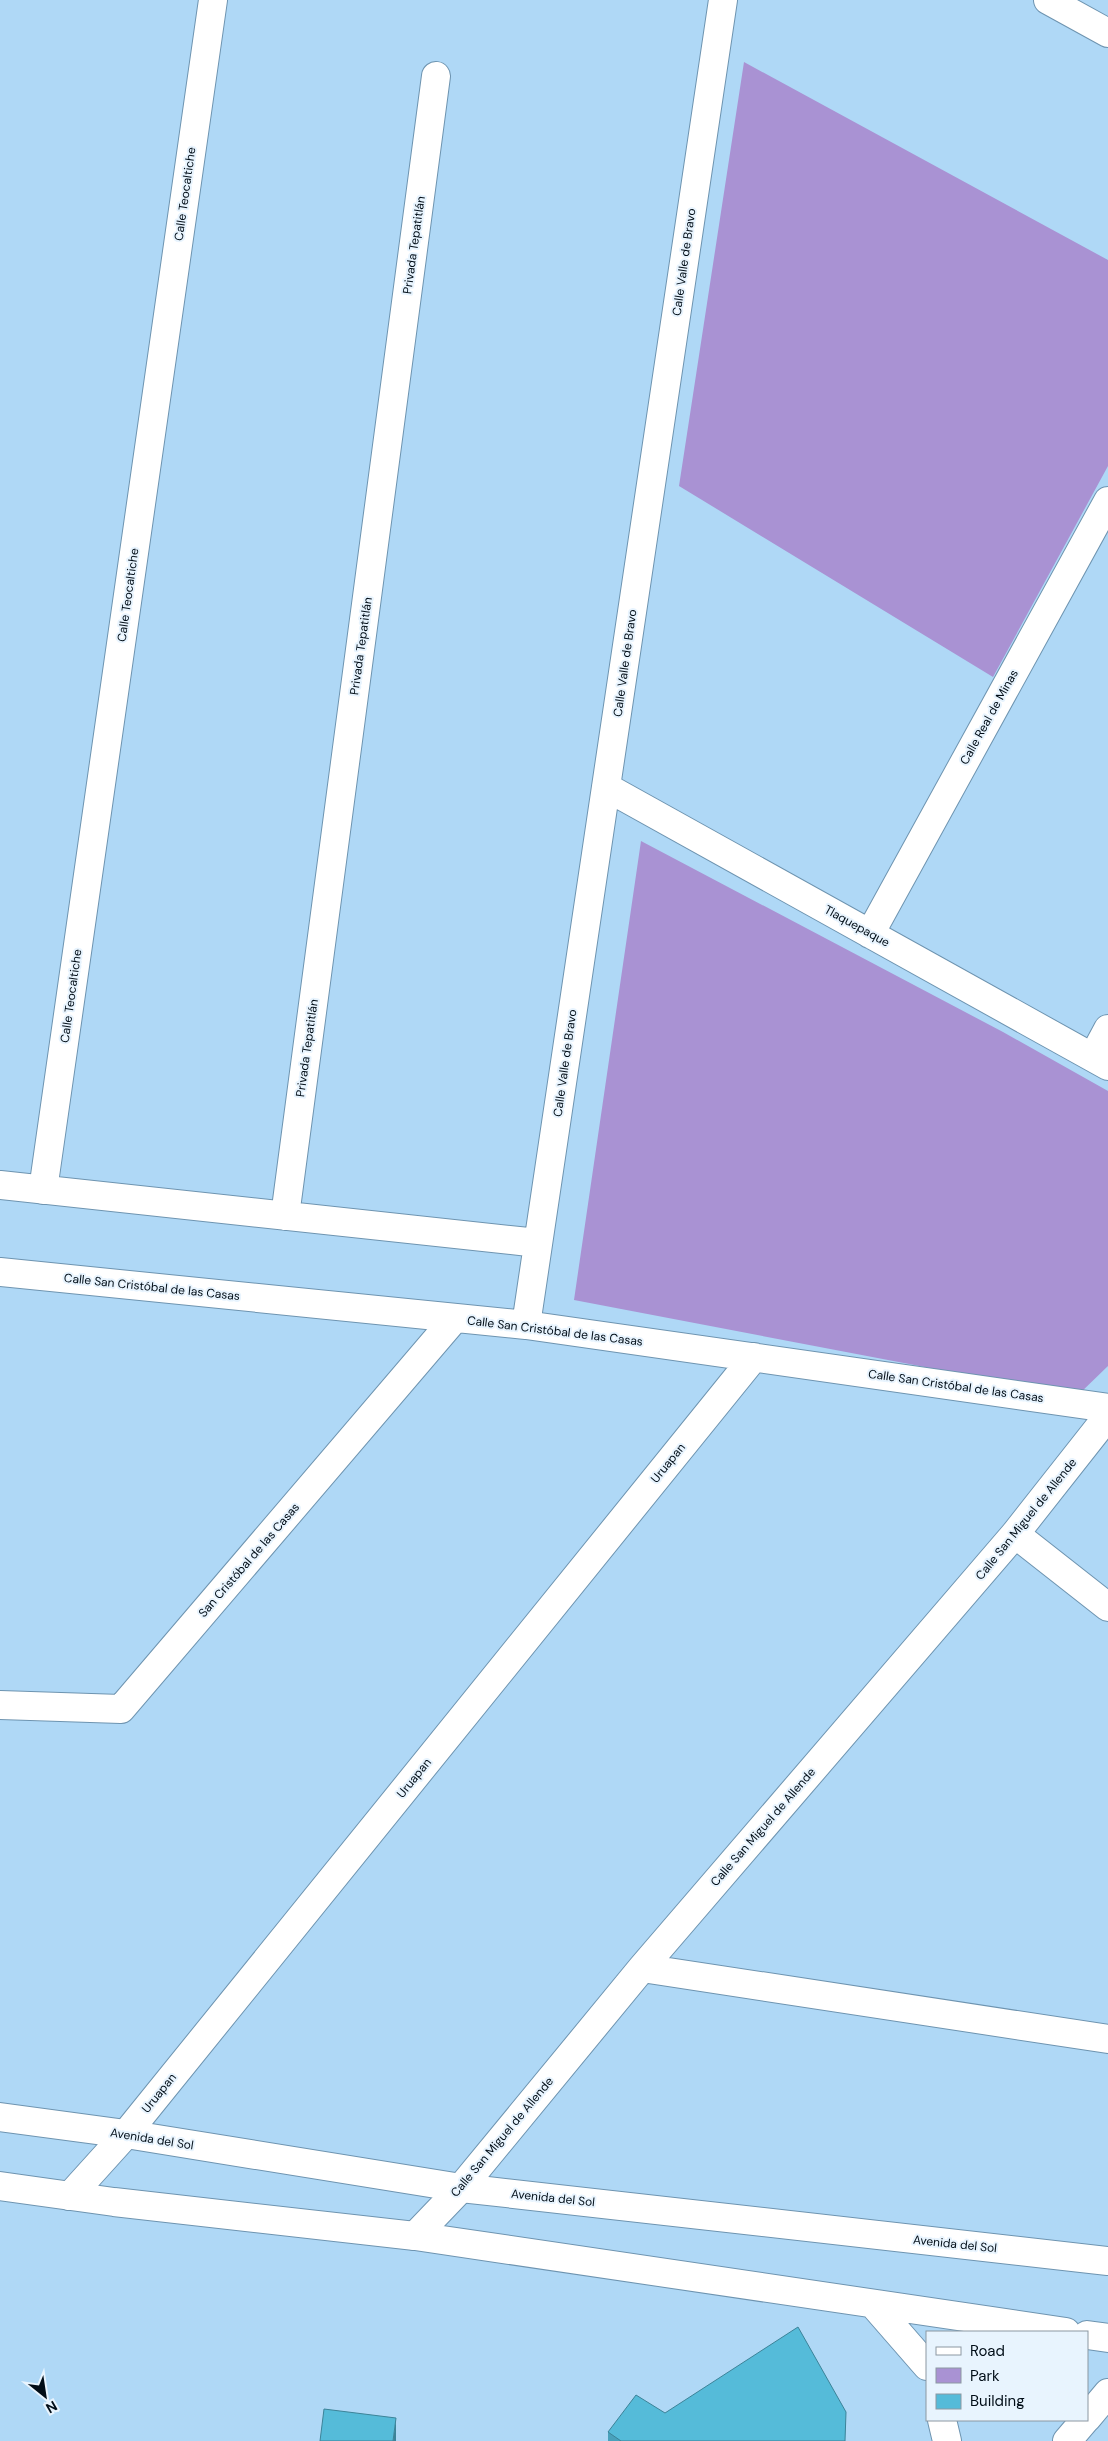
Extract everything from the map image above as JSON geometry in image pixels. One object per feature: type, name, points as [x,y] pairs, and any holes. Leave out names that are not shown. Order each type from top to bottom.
[{"type":"street","name":"Calle Teocaltiche","points":[[43,1190],[213,0]]},
{"type":"street","name":"Calle Valle de Bravo","points":[[526,1325],[724,0]]},
{"type":"street","points":[[1048,0],[1108,32]]},
{"type":"street","name":"Privada Tepatitlán","points":[[285,1216],[436,76]]},
{"type":"street","name":"Calle Real de Minas","points":[[870,934],[1108,500]]},
{"type":"street","name":"Tlaquepaque","points":[[606,787],[1100,1062]]},
{"type":"street","points":[[1100,1062],[1108,1029]]},
{"type":"street","points":[[0,1185],[538,1243]]},
{"type":"street","name":"Calle San Cristóbal de las Casas","points":[[0,1272],[526,1325],[1108,1408]]},
{"type":"street","name":"San Cristóbal de las Casas","points":[[0,1705],[121,1709],[455,1318]]},
{"type":"street","name":"Uruapan","points":[[70,2196],[126,2134],[754,1357]]},
{"type":"street","name":"Calle San Miguel de Allende","points":[[416,2236],[462,2188],[642,1968],[1016,1534],[1108,1416]]},
{"type":"street","points":[[1016,1534],[1108,1607]]},
{"type":"street","points":[[642,1968],[1108,2039]]},
{"type":"street","name":"Avenida del Sol","points":[[0,2117],[126,2134],[462,2188],[1104,2259]]},
{"type":"street","points":[[0,2186],[70,2196],[416,2236],[1059,2331]]},
{"type":"street","points":[[873,2304],[926,2365]]},
{"type":"street","points":[[1088,2335],[1108,2338]]},
{"type":"street","points":[[1088,2417],[1108,2394]]},
{"type":"street","points":[[942,2421],[948,2441]]},
{"type":"street","points":[[1067,2441],[1084,2421]]},
{"type":"green space","points":[[744,62],[1108,260],[1108,466],[993,677],[679,486]]},
{"type":"green space","points":[[641,841],[1003,1032],[1108,1091],[1108,1366],[1077,1396],[574,1300]]},
{"type":"building","points":[[798,2327],[846,2412],[845,2441],[621,2441],[608,2432],[636,2395],[665,2413]]},
{"type":"building","points":[[324,2409],[396,2418],[393,2441],[320,2441]]}]
